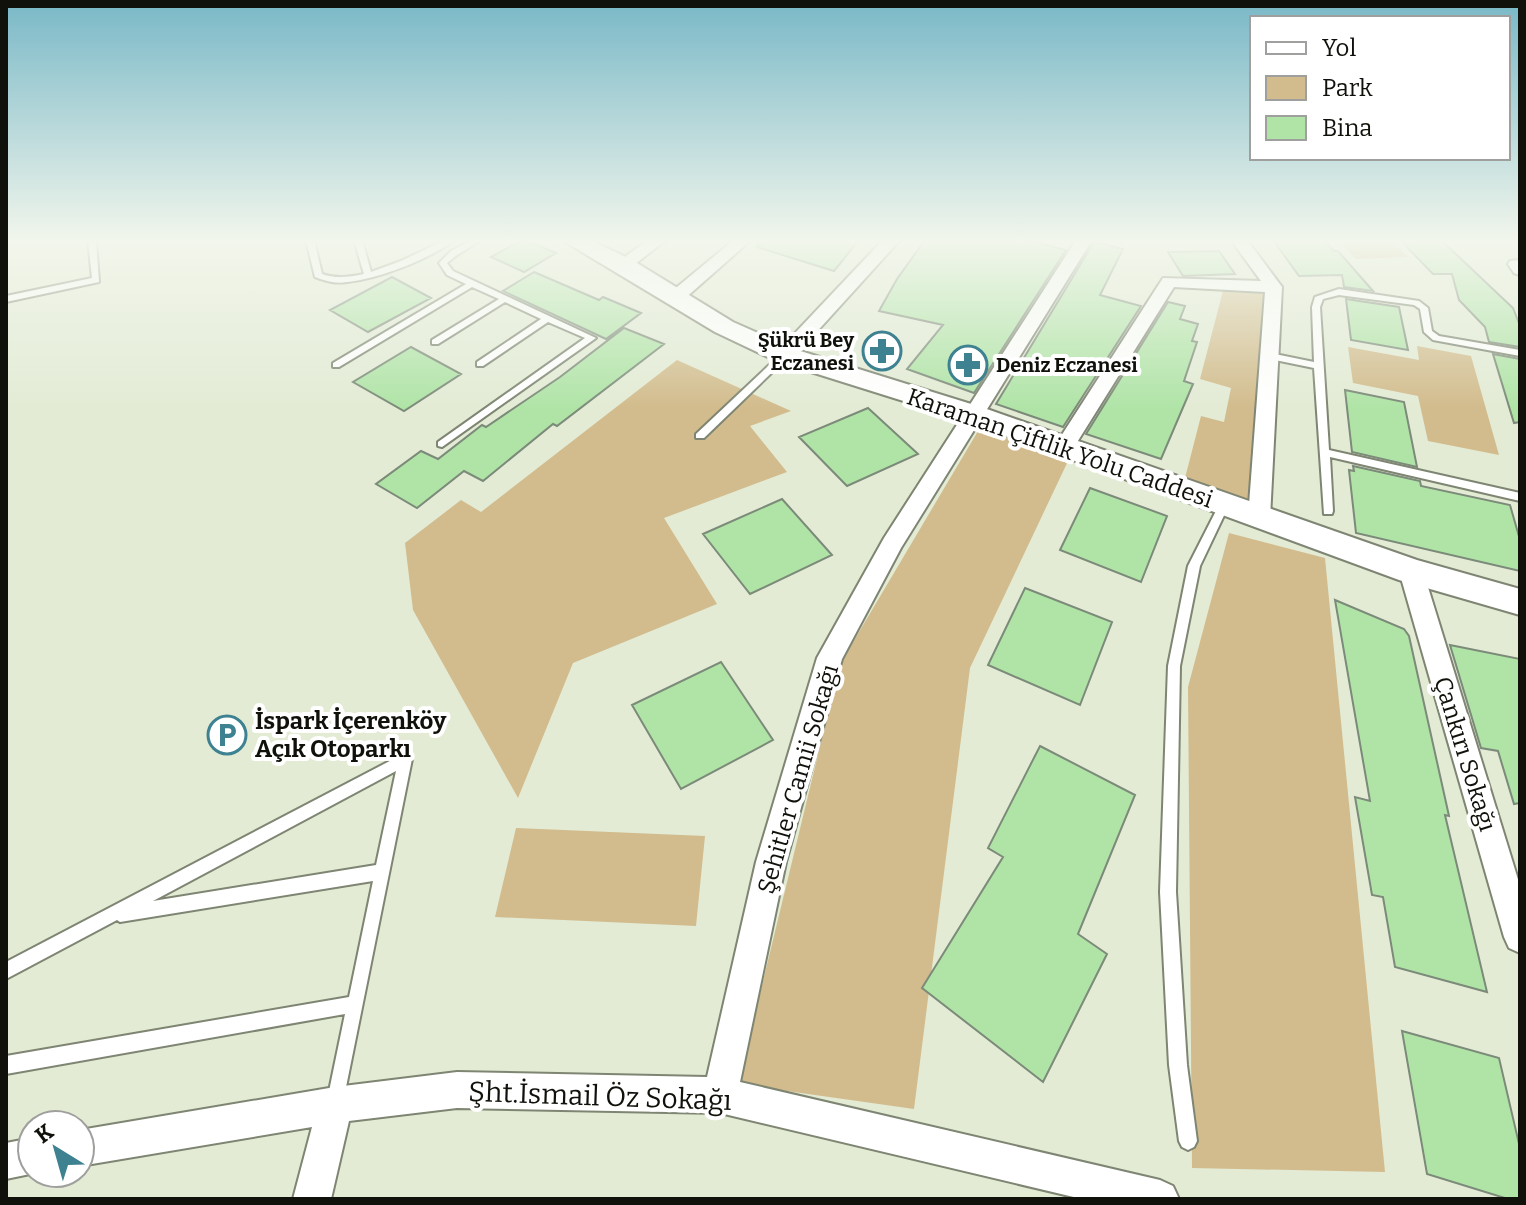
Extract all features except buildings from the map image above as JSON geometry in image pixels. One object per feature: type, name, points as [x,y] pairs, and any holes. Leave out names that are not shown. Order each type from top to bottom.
[{"type":"street","name":"Karaman Çiftlik Yolu Caddesi","points":[[677,296],[724,327],[785,355],[974,414],[1411,571],[1520,602]]},
{"type":"street","points":[[785,355],[840,296]]},
{"type":"street","name":"Şehitler Camii Sokağı","points":[[720,1095],[771,862],[830,658],[892,544],[1048,296]]},
{"type":"street","points":[[1064,447],[1160,296]]},
{"type":"street","points":[[1259,518],[1273,296]]},
{"type":"street","name":"Çankırı Sokağı","points":[[1411,571],[1520,937]]},
{"type":"street","name":"Şht.İsmail Öz Sokağı","points":[[96,1145],[335,1105],[457,1090],[720,1095],[1160,1199]]},
{"type":"street","points":[[312,1199],[335,1105]]},
{"type":"lane","points":[[336,365],[451,296]]},
{"type":"lane","points":[[442,444],[591,338],[499,296]]},
{"type":"lane","points":[[1322,296],[1316,307],[1328,511]]},
{"type":"lane","points":[[1369,296],[1416,303],[1424,308],[1428,332],[1436,338],[1520,353]]},
{"type":"lane","points":[[435,342],[505,299]]},
{"type":"lane","points":[[480,364],[548,318]]},
{"type":"lane","points":[[700,436],[785,355]]},
{"type":"lane","points":[[1270,356],[1319,366]]},
{"type":"lane","points":[[1324,452],[1520,497]]},
{"type":"lane","points":[[1188,1141],[1178,1065],[1168,892],[1174,666],[1194,566],[1224,505]]},
{"type":"lane","points":[[6,971],[405,759],[335,1105]]},
{"type":"lane","points":[[109,916],[381,872]]},
{"type":"lane","points":[[6,1065],[355,1004]]},
{"type":"green space","points":[[1222,296],[1274,296],[1272,513],[1185,478],[1201,416],[1224,422],[1231,388],[1200,379]]},
{"type":"green space","points":[[1417,346],[1471,356],[1499,455],[1428,441],[1418,396],[1353,383],[1348,347],[1419,360]]},
{"type":"green space","points":[[677,360],[791,411],[750,426],[787,472],[664,518],[717,604],[573,663],[518,798],[413,610],[405,543],[461,500],[481,512]]},
{"type":"green space","points":[[981,426],[1069,459],[970,668],[914,1109],[738,1084],[840,664]]},
{"type":"green space","points":[[1229,533],[1325,558],[1385,1172],[1192,1168],[1188,687]]},
{"type":"green space","points":[[516,828],[705,836],[696,926],[495,917]]},
{"type":"place","name":"Şükrü Bey Eczanesi","points":[[882,351]]},
{"type":"place","name":"Deniz Eczanesi","points":[[968,365]]},
{"type":"place","name":"İspark İçerenköy Açık Otoparkı","points":[[227,735]]}]
